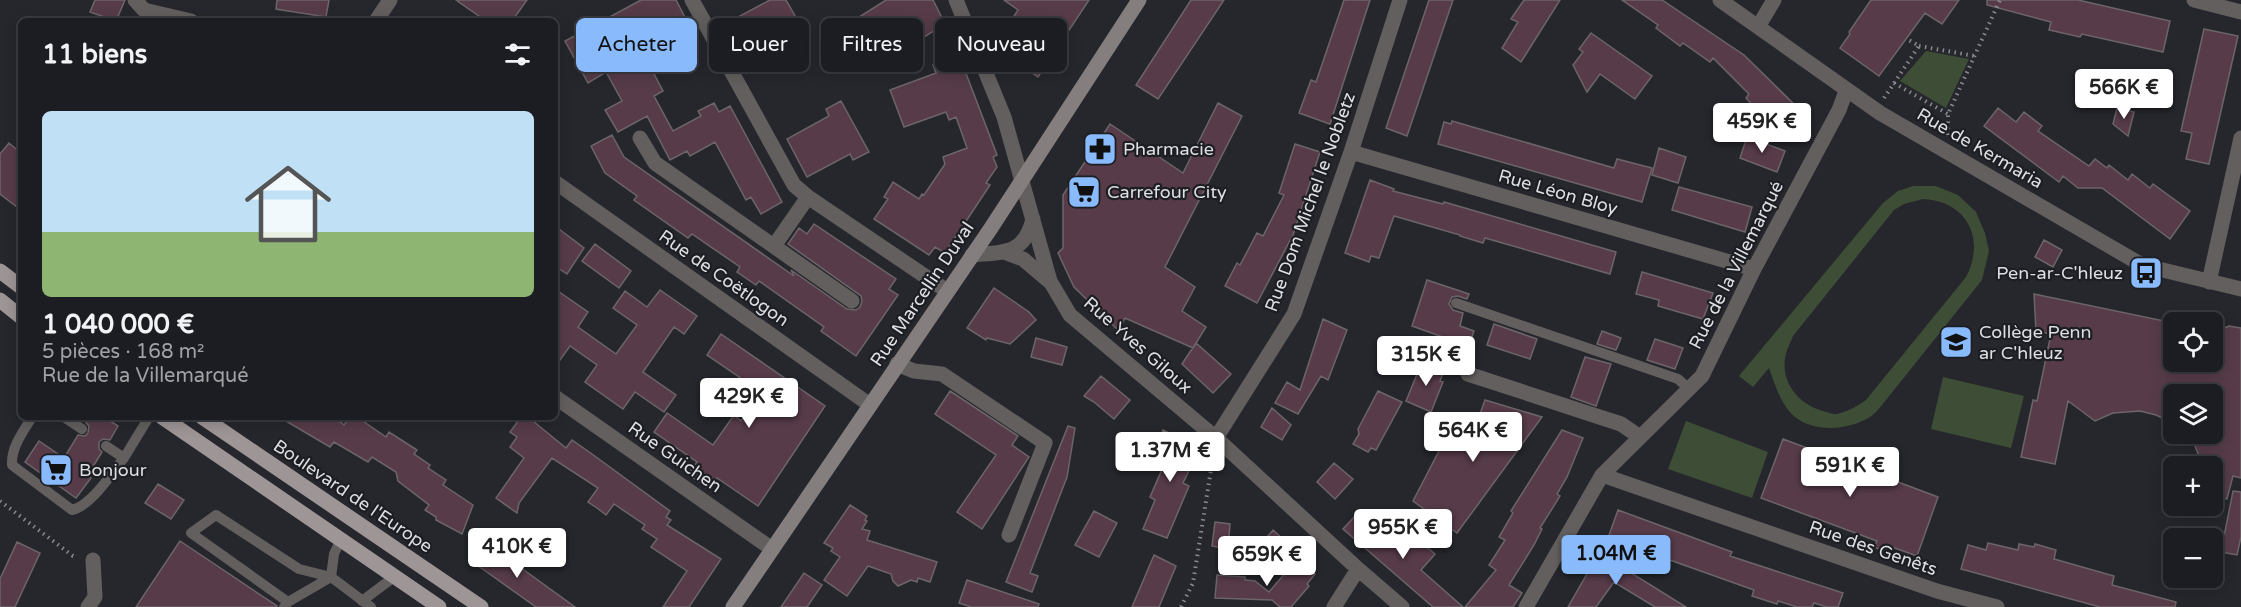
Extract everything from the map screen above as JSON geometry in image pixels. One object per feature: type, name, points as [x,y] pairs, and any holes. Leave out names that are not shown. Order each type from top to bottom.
[{"type":"main road","name":"Rue Marcellin Duval","points":[[733,607],[1023,179],[1139,0]]},
{"type":"main road","points":[[0,271],[18,285]]},
{"type":"main road","points":[[0,300],[18,315]]},
{"type":"main road","points":[[166,420],[439,607]]},
{"type":"main road","name":"Boulevard de l'Europe","points":[[206,420],[481,607]]},
{"type":"street","points":[[135,0],[144,10],[178,18]]},
{"type":"street","points":[[378,18],[390,0]]},
{"type":"street","points":[[692,0],[794,185],[808,197],[947,291]]},
{"type":"street","name":"Rue Yves Giloux","points":[[957,0],[1004,117],[1050,281],[1070,315],[1216,438],[1402,607]]},
{"type":"street","name":"Rue Dom Michel le Nobletz","points":[[1216,438],[1294,314],[1351,152],[1400,0]]},
{"type":"street","name":"Rue de Kermaria","points":[[1720,0],[1880,113],[2142,265],[2241,289]]},
{"type":"street","points":[[1758,27],[1774,0]]},
{"type":"street","points":[[2194,0],[2241,12]]},
{"type":"street","name":"Rue de la Villemarqué","points":[[1526,607],[1602,475],[1702,376],[1754,269],[1839,110],[1846,91]]},
{"type":"street","points":[[640,138],[655,162],[852,301]]},
{"type":"street","points":[[2209,282],[2241,138]]},
{"type":"street","name":"Rue Léon Bloy","points":[[1351,152],[1754,269]]},
{"type":"street","name":"Rue de Coëtlogon","points":[[558,184],[870,405]]},
{"type":"street","points":[[774,246],[808,197]]},
{"type":"street","points":[[972,255],[1004,252],[1015,248],[1029,237],[1033,219]]},
{"type":"street","points":[[1004,252],[1023,259],[1050,281]]},
{"type":"street","points":[[897,364],[914,371],[942,374],[1046,443],[1009,535]]},
{"type":"street","points":[[1468,374],[1621,424],[1640,437]]},
{"type":"street","name":"Rue Guichen","points":[[558,400],[772,549]]},
{"type":"street","name":"Rue des Genêts","points":[[1602,475],[1926,587],[1997,607]]},
{"type":"street","points":[[88,607],[95,597],[93,560]]},
{"type":"street","points":[[1334,607],[1358,569]]},
{"type":"lane","points":[[1456,303],[1678,379],[1689,389]]},
{"type":"lane","points":[[30,420],[16,444],[12,465],[72,510],[80,508],[92,497],[124,458],[147,420]]},
{"type":"lane","points":[[68,420],[82,429]]},
{"type":"lane","points":[[106,446],[124,458]]},
{"type":"lane","points":[[331,577],[286,604],[191,533],[216,515],[299,569],[331,577],[367,604],[394,577]]},
{"type":"lane","points":[[331,577],[334,554],[341,539]]},
{"type":"path","points":[[1948,152],[1948,114],[2000,0]]},
{"type":"path","points":[[1907,39],[1919,46],[1975,56]]},
{"type":"path","points":[[1885,97],[1919,46]]},
{"type":"path","points":[[1894,83],[1948,114]]},
{"type":"path","points":[[1181,607],[1193,583],[1216,438]]},
{"type":"path","points":[[0,501],[73,556],[93,560]]},
{"type":"green space","points":[[1926,51],[1969,59],[1946,108],[1900,81]]},
{"type":"green space","points":[[1913,186],[1936,186],[1958,195],[1976,212],[1985,233],[1989,251],[1982,280],[1872,415],[1852,425],[1842,427],[1812,426],[1795,417],[1786,407],[1769,368],[1753,387],[1739,376],[1883,203],[1898,191]],"holes":[[[1923,199],[1938,201],[1961,215],[1973,236],[1972,263],[1966,277],[1866,400],[1856,407],[1836,414],[1814,408],[1806,403],[1792,390],[1785,373],[1786,354],[1793,336],[1894,210],[1904,204]]]},
{"type":"green space","points":[[1943,377],[2024,396],[2011,448],[1931,429]]},
{"type":"green space","points":[[1686,421],[1768,452],[1752,498],[1668,469]]},
{"type":"building","points":[[95,0],[125,0],[117,18],[107,18],[90,12]]},
{"type":"building","points":[[277,0],[329,0],[326,17],[276,9]]},
{"type":"building","points":[[456,0],[527,0],[514,18],[482,18]]},
{"type":"building","points":[[641,0],[676,0],[685,18],[608,18]]},
{"type":"building","points":[[770,0],[786,0],[796,18],[736,18]]},
{"type":"building","points":[[886,0],[933,0],[942,18],[935,18],[935,30],[923,38],[923,18],[858,18]]},
{"type":"building","points":[[1004,0],[1089,0],[1067,33],[1067,18],[1013,18],[1018,10]]},
{"type":"building","points":[[1191,0],[1224,0],[1158,99],[1136,85]]},
{"type":"building","points":[[1344,0],[1370,0],[1330,124],[1299,113],[1311,80],[1316,82]]},
{"type":"building","points":[[1429,0],[1453,0],[1407,136],[1386,128]]},
{"type":"building","points":[[1524,0],[1560,0],[1521,62],[1502,48],[1518,22],[1511,19]]},
{"type":"building","points":[[1622,0],[1662,0],[1744,55],[1801,111],[1778,135],[1755,112],[1757,110],[1746,98],[1749,94],[1713,58],[1710,62],[1683,43],[1680,46],[1656,28],[1658,25]]},
{"type":"building","points":[[1871,0],[1959,0],[1942,24],[1925,13],[1879,76],[1840,48]]},
{"type":"building","points":[[1987,0],[2078,0],[2170,21],[2163,52],[2082,34],[2080,37],[2049,30],[2051,22],[1987,5]]},
{"type":"building","points":[[2204,29],[2238,36],[2209,164],[2186,159],[2192,133],[2181,131]]},
{"type":"building","points":[[1591,33],[1652,76],[1635,99],[1600,74],[1587,92],[1573,65],[1583,52],[1579,49]]},
{"type":"building","points":[[576,35],[576,61],[565,41]]},
{"type":"building","points":[[582,72],[606,72],[588,83]]},
{"type":"building","points":[[606,72],[653,72],[663,91],[654,96],[673,131],[701,116],[698,111],[714,103],[719,112],[730,106],[782,202],[761,214],[751,197],[746,200],[715,142],[690,156],[687,151],[670,160],[647,116],[618,132],[605,110],[622,101]]},
{"type":"building","points":[[965,72],[997,155],[993,157],[997,167],[986,183],[990,185],[945,253],[935,247],[929,255],[874,219],[888,199],[884,197],[893,182],[919,199],[945,164],[943,157],[967,148],[956,117],[949,120],[946,112],[904,127],[890,90],[936,73]]},
{"type":"building","points":[[1031,72],[1041,72],[1038,77]]},
{"type":"building","points":[[841,101],[869,152],[853,160],[850,154],[807,177],[787,139],[829,116],[826,109]]},
{"type":"building","points":[[1218,103],[1242,116],[1165,267],[1195,287],[1182,311],[1206,327],[1193,348],[1125,318],[1119,331],[1074,287],[1058,253],[1063,248],[1063,195],[1110,124],[1183,173]]},
{"type":"building","points":[[1998,108],[2016,122],[2024,112],[2042,126],[2038,131],[2089,166],[2095,159],[2107,168],[2109,165],[2128,180],[2132,174],[2150,188],[2153,184],[2190,211],[2170,239],[2102,188],[2078,188],[2063,176],[2059,182],[1984,126]]},
{"type":"building","points":[[2117,108],[2134,112],[2128,136],[2113,124]]},
{"type":"building","points":[[1452,121],[1614,168],[1617,159],[1652,168],[1642,202],[1438,144],[1444,122],[1451,124]]},
{"type":"building","points":[[612,135],[624,157],[794,276],[791,270],[847,309],[856,310],[860,307],[861,296],[788,244],[799,228],[807,234],[814,224],[896,279],[889,289],[898,295],[856,356],[821,331],[824,327],[759,281],[756,285],[737,272],[740,267],[692,234],[688,238],[634,200],[637,196],[605,173],[591,146]]},
{"type":"building","points":[[1747,137],[1785,151],[1777,172],[1740,158]]},
{"type":"building","points":[[9,143],[18,150],[18,208],[0,194],[0,154]]},
{"type":"building","points":[[1295,144],[1320,152],[1293,235],[1257,303],[1225,286],[1237,263],[1240,265],[1257,233],[1263,236],[1284,195],[1279,193]]},
{"type":"building","points":[[1659,148],[1686,157],[1678,183],[1652,175]]},
{"type":"building","points":[[1370,180],[1394,189],[1393,191],[1443,204],[1444,202],[1616,252],[1610,274],[1485,238],[1483,243],[1394,216],[1379,258],[1371,256],[1369,262],[1345,253]]},
{"type":"building","points":[[1679,187],[1752,207],[1745,232],[1672,210]]},
{"type":"building","points":[[558,228],[584,248],[567,274],[558,268]]},
{"type":"building","points":[[2044,240],[2062,250],[2053,267],[2035,257]]},
{"type":"building","points":[[595,244],[631,271],[619,288],[582,261]]},
{"type":"building","points":[[1642,272],[1713,293],[1703,319],[1658,306],[1659,300],[1636,294]]},
{"type":"building","points":[[1427,280],[1469,294],[1467,299],[1452,297],[1449,304],[1453,310],[1463,313],[1460,326],[1474,331],[1468,348],[1412,326]]},
{"type":"building","points":[[994,288],[1029,312],[1036,320],[1010,344],[987,338],[986,340],[967,328]]},
{"type":"building","points":[[660,290],[697,316],[684,334],[674,327],[643,372],[676,395],[664,412],[635,392],[623,409],[585,382],[597,365],[570,346],[558,363],[558,291],[588,312],[578,327],[616,354],[637,325],[613,308],[625,291],[647,307]]},
{"type":"building","points":[[2034,294],[2163,321],[2163,372],[2223,372],[2223,329],[2229,326],[2241,328],[2241,478],[2233,476],[2227,499],[2223,498],[2223,456],[2199,456],[2194,444],[2223,444],[2223,384],[2163,384],[2163,418],[2140,411],[2113,413],[2095,421],[2068,401],[2055,464],[2021,457],[2033,400],[2037,401],[2051,334],[2036,331]]},
{"type":"building","points":[[1323,319],[1347,330],[1328,380],[1321,376],[1298,414],[1275,403],[1287,382],[1300,390]]},
{"type":"building","points":[[1494,324],[1537,339],[1530,359],[1487,345]]},
{"type":"building","points":[[1602,331],[1621,338],[1616,350],[1597,344]]},
{"type":"building","points":[[721,334],[825,406],[758,506],[717,478],[709,489],[688,474],[697,462],[654,432],[667,413],[713,445],[734,415],[741,421],[761,392],[707,355]]},
{"type":"building","points":[[1036,338],[1067,347],[1062,365],[1031,357]]},
{"type":"building","points":[[1655,339],[1683,348],[1675,369],[1647,360]]},
{"type":"building","points":[[1196,343],[1231,374],[1213,393],[1182,364]]},
{"type":"building","points":[[1585,357],[1611,364],[1596,406],[1571,397]]},
{"type":"building","points":[[1422,362],[1444,371],[1440,381],[1443,382],[1431,412],[1406,401]]},
{"type":"building","points":[[1101,376],[1130,400],[1114,419],[1084,396]]},
{"type":"building","points":[[950,391],[1018,436],[1012,445],[1029,457],[982,529],[957,512],[996,455],[935,414]]},
{"type":"building","points":[[1378,391],[1402,402],[1376,450],[1371,448],[1368,452],[1353,444],[1359,434],[1358,429]]},
{"type":"building","points":[[1485,400],[1542,417],[1457,533],[1413,501],[1451,428],[1472,436]]},
{"type":"building","points":[[1272,408],[1291,425],[1282,440],[1261,427]]},
{"type":"building","points":[[88,420],[109,420],[118,426],[110,440],[103,439],[99,442],[99,449],[102,452],[87,476],[91,478],[76,498],[25,462],[39,441],[64,458],[78,435],[85,436],[88,433],[89,426],[86,423]]},
{"type":"building","points":[[284,420],[338,420],[344,425],[348,420],[361,420],[386,437],[389,432],[417,450],[414,454],[430,465],[428,468],[446,480],[443,485],[473,505],[462,534],[436,520],[436,517],[425,510],[429,505],[398,481],[396,472],[372,457],[368,462],[334,442],[330,447]]},
{"type":"building","points":[[519,420],[532,420],[566,448],[572,440],[670,511],[666,517],[671,520],[667,525],[721,559],[689,607],[663,607],[687,571],[651,547],[657,539],[642,529],[645,525],[614,504],[606,515],[588,502],[598,488],[552,458],[519,503],[517,513],[496,498],[524,458],[510,447],[517,437],[510,432]]},
{"type":"building","points":[[1068,426],[1075,428],[1067,477],[1030,573],[1038,576],[1032,592],[1006,582]]},
{"type":"building","points":[[1163,430],[1200,448],[1183,483],[1189,486],[1167,538],[1143,529],[1155,500],[1150,497],[1163,467],[1157,464],[1164,450],[1156,446]]},
{"type":"building","points":[[1562,430],[1583,438],[1567,477],[1557,494],[1560,496],[1540,528],[1542,529],[1534,545],[1509,585],[1522,593],[1513,607],[1465,607],[1496,570],[1489,565],[1505,540],[1499,537],[1513,513],[1511,511]]},
{"type":"building","points":[[1783,439],[1938,497],[1917,556],[1892,547],[1890,553],[1874,547],[1877,541],[1761,498]]},
{"type":"building","points":[[1334,463],[1353,479],[1335,499],[1317,482]]},
{"type":"building","points":[[158,484],[184,500],[171,519],[145,503]]},
{"type":"building","points":[[2233,491],[2241,492],[2241,537],[2237,555],[2223,552]]},
{"type":"building","points":[[850,505],[867,516],[862,529],[870,531],[867,540],[937,562],[930,582],[918,578],[917,582],[911,580],[898,586],[891,574],[868,566],[847,596],[824,580],[840,557],[831,551],[833,548],[824,543]]},
{"type":"building","points":[[1618,510],[1732,552],[1730,556],[1843,593],[1838,607],[1827,607],[1814,603],[1812,607],[1797,607],[1778,601],[1777,604],[1752,596],[1754,590],[1608,538]]},
{"type":"building","points":[[1094,511],[1117,523],[1099,557],[1075,545]]},
{"type":"building","points":[[1356,515],[1391,545],[1401,525],[1435,554],[1421,570],[1463,607],[1433,607],[1343,529]]},
{"type":"building","points":[[1215,522],[1230,524],[1228,549],[1212,546]]},
{"type":"building","points":[[1273,530],[1294,549],[1284,560],[1263,542]]},
{"type":"building","points":[[180,541],[277,606],[277,607],[136,607]]},
{"type":"building","points":[[17,542],[40,553],[15,607],[0,607],[0,579]]},
{"type":"building","points":[[484,542],[575,607],[536,607],[471,561]]},
{"type":"building","points":[[1988,543],[2018,550],[2019,544],[2034,547],[2035,544],[2056,550],[2054,559],[2114,576],[2112,585],[2176,602],[2175,607],[2100,607],[1961,569],[1968,545],[1986,550]]},
{"type":"building","points":[[1599,553],[1686,607],[1655,607],[1614,582],[1596,607],[1568,607]]},
{"type":"building","points":[[1154,555],[1176,566],[1159,607],[1132,607]]},
{"type":"building","points":[[1297,559],[1315,574],[1307,584],[1309,586],[1291,607],[1280,607],[1272,600],[1215,598],[1217,575],[1245,577],[1245,580],[1255,581],[1269,592]]},
{"type":"building","points":[[804,573],[822,585],[807,607],[781,607]]},
{"type":"building","points":[[967,580],[1039,604],[1038,607],[971,607],[959,603]]},
{"type":"place","name":"Pharmacie","points":[[1100,149]]},
{"type":"place","name":"Carrefour City","points":[[1084,192]]},
{"type":"place","name":"Pen-ar-C'hleuz","points":[[2146,273]]},
{"type":"place","name":"Collège Penn ar C'hleuz","points":[[1956,342]]},
{"type":"place","name":"Bonjour","points":[[56,470]]}]
